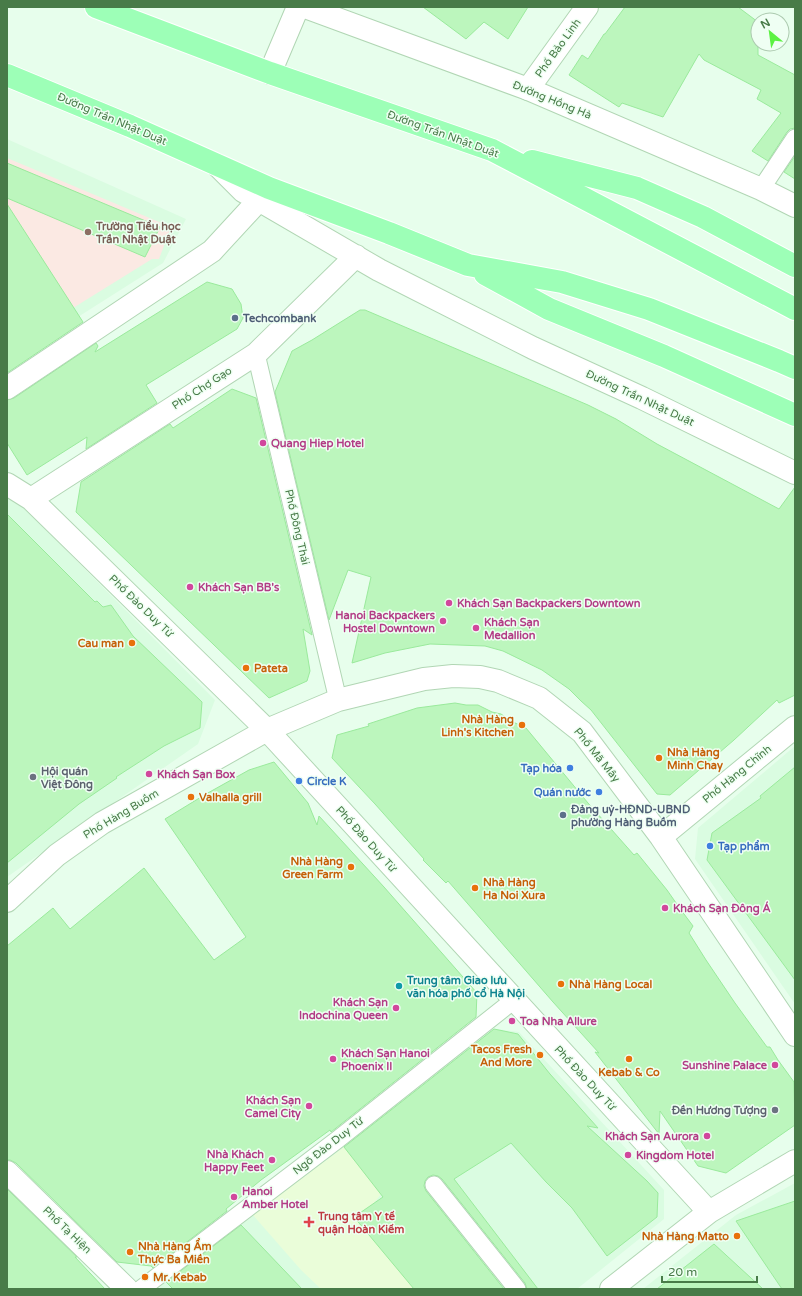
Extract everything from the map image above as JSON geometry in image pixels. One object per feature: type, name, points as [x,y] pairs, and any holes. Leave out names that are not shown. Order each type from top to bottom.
[{"type":"main road","name":"Đường Trần Nhật Duật","points":[[96,7],[270,73],[492,150],[693,254],[795,309]]},
{"type":"main road","name":"Đường Trần Nhật Duật","points":[[7,74],[130,126],[269,188],[389,233],[468,265],[562,282],[641,307],[795,368]]},
{"type":"main road","points":[[492,150],[637,188],[703,217],[795,266]]},
{"type":"main road","points":[[468,265],[549,309],[664,356],[795,415]]},
{"type":"street","points":[[270,73],[298,7]]},
{"type":"street","name":"Đường Hồng Hà","points":[[305,7],[528,89],[761,189],[795,206]]},
{"type":"street","name":"Phố Bảo Linh","points":[[528,89],[587,7]]},
{"type":"street","name":"Đường Trần Nhật Duật","points":[[217,165],[243,191],[379,270],[533,348],[642,398],[795,473]]},
{"type":"street","points":[[7,388],[212,251],[259,200]]},
{"type":"street","name":"Phố Chợ Gạo","points":[[31,499],[256,354],[356,256]]},
{"type":"street","name":"Phố Đào Duy Từ","points":[[7,484],[31,499],[267,730],[709,1212]]},
{"type":"street","name":"Phố Mã Mây","points":[[267,730],[338,700],[424,679],[453,676],[480,677],[539,698],[582,732],[661,837],[795,1035]]},
{"type":"street","name":"Phố Hàng Chĩnh","points":[[661,837],[795,727]]},
{"type":"street","name":"Phố Hàng Buồm","points":[[7,900],[57,854],[102,823],[267,730]]},
{"type":"street","points":[[611,1289],[709,1212],[795,1161]]},
{"type":"street","name":"Phố Tạ Hiện","points":[[7,1172],[127,1289]]},
{"type":"lane","points":[[761,189],[795,138]]},
{"type":"lane","name":"Phố Đông Thái","points":[[256,354],[338,700]]},
{"type":"lane","name":"Ngõ Đào Duy Từ","points":[[141,1289],[337,1140],[514,1000]]},
{"type":"lane","points":[[434,1185],[517,1289]]},
{"type":"shaded area","name":"Trường Tiểu học Trần Nhật Duật","points":[[7,139],[186,219],[163,263],[7,362]]},
{"type":"shaded area","name":"Trường Tiểu học Trần Nhật Duật","points":[[7,158],[171,227],[159,259],[152,259],[73,308],[7,283]]},
{"type":"shaded area","points":[[7,491],[215,700],[198,744],[7,877]]},
{"type":"shaded area","points":[[795,746],[795,1004],[695,859],[698,828]]},
{"type":"shaded area","points":[[488,1028],[519,1032],[664,1190],[664,1219],[577,1289],[160,1289],[161,1282]]},
{"type":"shaded area","name":"Trung tâm Y tế quận Hoàn Kiếm","points":[[344,1147],[381,1194],[374,1203],[355,1217],[414,1289],[321,1289],[301,1270],[253,1215]]},
{"type":"shaded area","points":[[795,1183],[795,1289],[643,1289],[736,1215]]},
{"type":"building","points":[[423,7],[528,7],[508,39],[484,22],[466,39]]},
{"type":"building","points":[[625,7],[738,7],[750,16],[750,52],[758,52],[758,55],[795,75],[795,128],[790,129],[787,132],[768,161],[752,151],[781,113],[757,99],[761,90],[704,60],[699,54],[663,117],[622,103],[619,107],[569,75],[582,55],[588,59]]},
{"type":"building","points":[[795,156],[795,179],[784,172]]},
{"type":"building","points":[[7,163],[160,227],[145,257],[7,198]]},
{"type":"building","points":[[7,204],[83,322],[7,373]]},
{"type":"building","points":[[207,282],[232,289],[241,304],[243,318],[237,329],[146,385],[157,403],[86,449],[87,437],[27,475],[7,443],[7,400],[14,398],[96,343],[98,346],[95,352]]},
{"type":"building","points":[[360,310],[365,310],[588,405],[616,419],[657,444],[779,509],[795,487],[795,695],[779,703],[777,700],[734,740],[670,795],[657,794],[591,710],[569,689],[542,670],[503,651],[485,646],[430,644],[385,653],[352,663],[371,577],[348,570],[329,620],[275,392],[292,351]]},
{"type":"building","points":[[232,389],[256,398],[312,635],[303,629],[310,671],[307,681],[269,698],[76,512],[81,482],[170,424],[173,428]]},
{"type":"building","points":[[7,514],[95,602],[97,601],[103,607],[111,605],[133,636],[202,702],[200,728],[164,746],[116,777],[117,778],[79,804],[7,863]]},
{"type":"building","points":[[455,703],[478,705],[492,712],[501,714],[526,728],[588,803],[634,855],[637,853],[667,890],[693,926],[689,933],[706,960],[735,1003],[767,1047],[770,1047],[794,1082],[795,1125],[726,1173],[698,1166],[660,1111],[659,1134],[595,1052],[599,1053],[448,881],[446,883],[423,860],[424,859],[375,804],[332,758],[337,735],[369,726],[368,724],[417,708]]},
{"type":"building","points":[[274,762],[308,803],[317,825],[319,816],[384,887],[477,993],[476,1017],[331,1132],[330,1130],[261,1180],[226,1209],[227,1211],[153,1268],[151,1266],[117,1262],[16,1163],[7,1160],[7,946],[53,908],[70,929],[144,868],[214,960],[246,937],[165,819],[249,770]]},
{"type":"building","points":[[795,767],[795,980],[707,860],[712,833],[761,798],[760,796]]},
{"type":"building","points":[[494,1029],[518,1034],[550,1074],[598,1128],[587,1126],[658,1193],[657,1217],[607,1256],[572,1208],[511,1143],[454,1179],[538,1289],[527,1289],[525,1283],[442,1179],[433,1175],[428,1177],[425,1181],[424,1186],[426,1191],[504,1289],[414,1289],[354,1217],[383,1197],[344,1147]]},
{"type":"building","points":[[7,1189],[77,1257],[75,1257],[105,1289],[7,1289]]},
{"type":"building","points":[[795,1201],[795,1289],[782,1289],[736,1221]]},
{"type":"building","points":[[241,1225],[302,1289],[173,1289],[166,1282]]},
{"type":"building","points":[[714,1244],[763,1289],[657,1289]]},
{"type":"place","name":"Trường Tiểu học Trần Nhật Duật","points":[[88,232]]},
{"type":"place","name":"Techcombank","points":[[235,318]]},
{"type":"place","name":"Quang Hiep Hotel","points":[[263,443]]},
{"type":"place","name":"Khách Sạn BB's","points":[[190,587]]},
{"type":"place","name":"Khách Sạn Backpackers Downtown","points":[[449,603]]},
{"type":"place","name":"Hanoi Backpackers Hostel Downtown","points":[[443,621]]},
{"type":"place","name":"Khách Sạn Medallion","points":[[476,628]]},
{"type":"place","name":"Cau man","points":[[132,643]]},
{"type":"place","name":"Pateta","points":[[246,668]]},
{"type":"place","name":"Nhà Hàng Linh's Kitchen","points":[[522,725]]},
{"type":"place","name":"Nhà Hàng Minh Chay","points":[[659,758]]},
{"type":"place","name":"Tạp hóa","points":[[570,768]]},
{"type":"place","name":"Khách Sạn Box","points":[[149,774]]},
{"type":"place","name":"Hội quán Việt Đông","points":[[33,777]]},
{"type":"place","name":"Circle K","points":[[299,781]]},
{"type":"place","name":"Quán nước","points":[[599,792]]},
{"type":"place","name":"Valhalla grill","points":[[191,797]]},
{"type":"place","name":"Đảng uỷ-HĐND-UBND phường Hàng Buồm","points":[[563,815]]},
{"type":"place","name":"Tạp phẩm","points":[[710,846]]},
{"type":"place","name":"Nhà Hàng Green Farm","points":[[351,867]]},
{"type":"place","name":"Nhà Hàng Ha Noi Xura","points":[[475,888]]},
{"type":"place","name":"Khách Sạn Đông Á","points":[[665,908]]},
{"type":"place","name":"Nhà Hàng Local","points":[[561,984]]},
{"type":"place","name":"Trung tâm Giao lưu văn hóa phố cổ Hà Nội","points":[[399,986]]},
{"type":"place","name":"Khách Sạn Indochina Queen","points":[[396,1008]]},
{"type":"place","name":"Toa Nha Allure","points":[[512,1021]]},
{"type":"place","name":"Tacos Fresh And More","points":[[540,1055]]},
{"type":"place","name":"Khách Sạn Hanoi Phoenix II","points":[[333,1059]]},
{"type":"place","name":"Kebab & Co","points":[[629,1059]]},
{"type":"place","name":"Sunshine Palace","points":[[775,1065]]},
{"type":"place","name":"Khách Sạn Camel City","points":[[309,1106]]},
{"type":"place","name":"Đền Hương Tượng","points":[[775,1110]]},
{"type":"place","name":"Khách Sạn Aurora","points":[[707,1136]]},
{"type":"place","name":"Kingdom Hotel","points":[[628,1155]]},
{"type":"place","name":"Nhà Khách Happy Feet","points":[[272,1160]]},
{"type":"place","name":"Hanoi Amber Hotel","points":[[234,1197]]},
{"type":"place","name":"Trung tâm Y tế quận Hoàn Kiếm","points":[[309,1222]]},
{"type":"place","name":"Nhà Hàng Matto","points":[[737,1236]]},
{"type":"place","name":"Nhà Hàng Ẩm Thực Ba Miền","points":[[130,1252]]},
{"type":"place","name":"Mr. Kebab","points":[[145,1277]]}]
